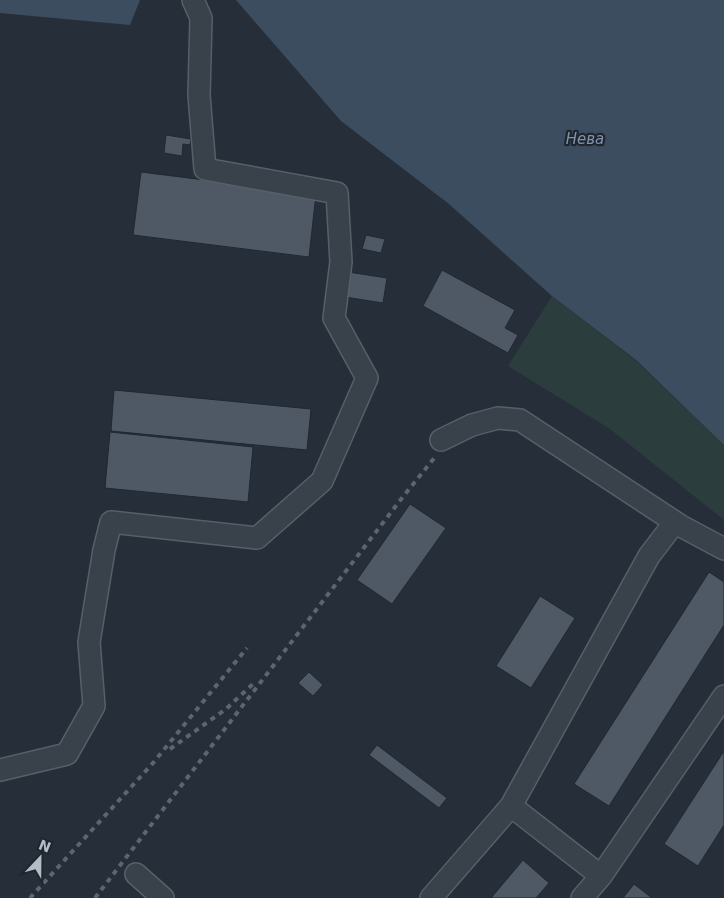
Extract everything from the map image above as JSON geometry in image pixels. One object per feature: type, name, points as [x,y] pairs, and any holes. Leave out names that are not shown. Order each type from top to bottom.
[{"type":"lane","points":[[0,770],[67,754],[94,706],[89,642],[104,550],[111,522],[257,538],[322,481],[367,378],[334,318],[340,262],[337,193],[205,170],[199,95],[201,18],[193,0]]},
{"type":"lane","points":[[441,440],[472,425],[489,420],[498,418],[520,420],[675,522],[724,549]]},
{"type":"lane","points":[[431,898],[510,806],[649,556],[675,522]]},
{"type":"lane","points":[[582,898],[601,876],[724,696]]},
{"type":"lane","points":[[510,806],[601,876]]},
{"type":"lane","points":[[136,874],[163,898]]},
{"type":"shaded area","points":[[552,296],[636,361],[724,445],[724,520],[610,429],[508,366]]},
{"type":"water","points":[[0,0],[140,0],[130,25],[0,13]]},
{"type":"water","name":"Нева","points":[[236,0],[724,0],[724,445],[636,360],[552,296],[449,204],[341,121]]},
{"type":"building","points":[[166,135],[191,139],[190,145],[183,144],[182,156],[164,153]]},
{"type":"building","points":[[141,172],[316,194],[309,257],[133,235]]},
{"type":"building","points":[[366,235],[385,239],[381,253],[362,249]]},
{"type":"building","points":[[442,270],[515,310],[505,328],[518,335],[508,353],[423,306]]},
{"type":"building","points":[[348,272],[387,278],[383,303],[345,297]]},
{"type":"building","points":[[114,390],[311,409],[307,450],[111,431]]},
{"type":"building","points":[[110,432],[253,447],[248,502],[105,488]]},
{"type":"building","points":[[410,504],[446,528],[392,604],[357,580]]},
{"type":"building","points":[[709,572],[724,582],[724,625],[609,806],[574,784]]},
{"type":"building","points":[[540,596],[575,618],[531,688],[496,666]]},
{"type":"building","points":[[309,672],[323,685],[313,696],[298,683]]},
{"type":"building","points":[[377,745],[447,798],[439,808],[369,755]]},
{"type":"building","points":[[724,751],[724,825],[698,866],[664,844]]},
{"type":"building","points":[[523,860],[549,883],[536,898],[491,898]]},
{"type":"building","points":[[634,884],[652,898],[623,898]]},
{"type":"railway","points":[[95,898],[435,457]]},
{"type":"railway","points":[[30,898],[153,763],[247,648]]},
{"type":"railway","points":[[170,749],[226,709],[254,683]]}]
